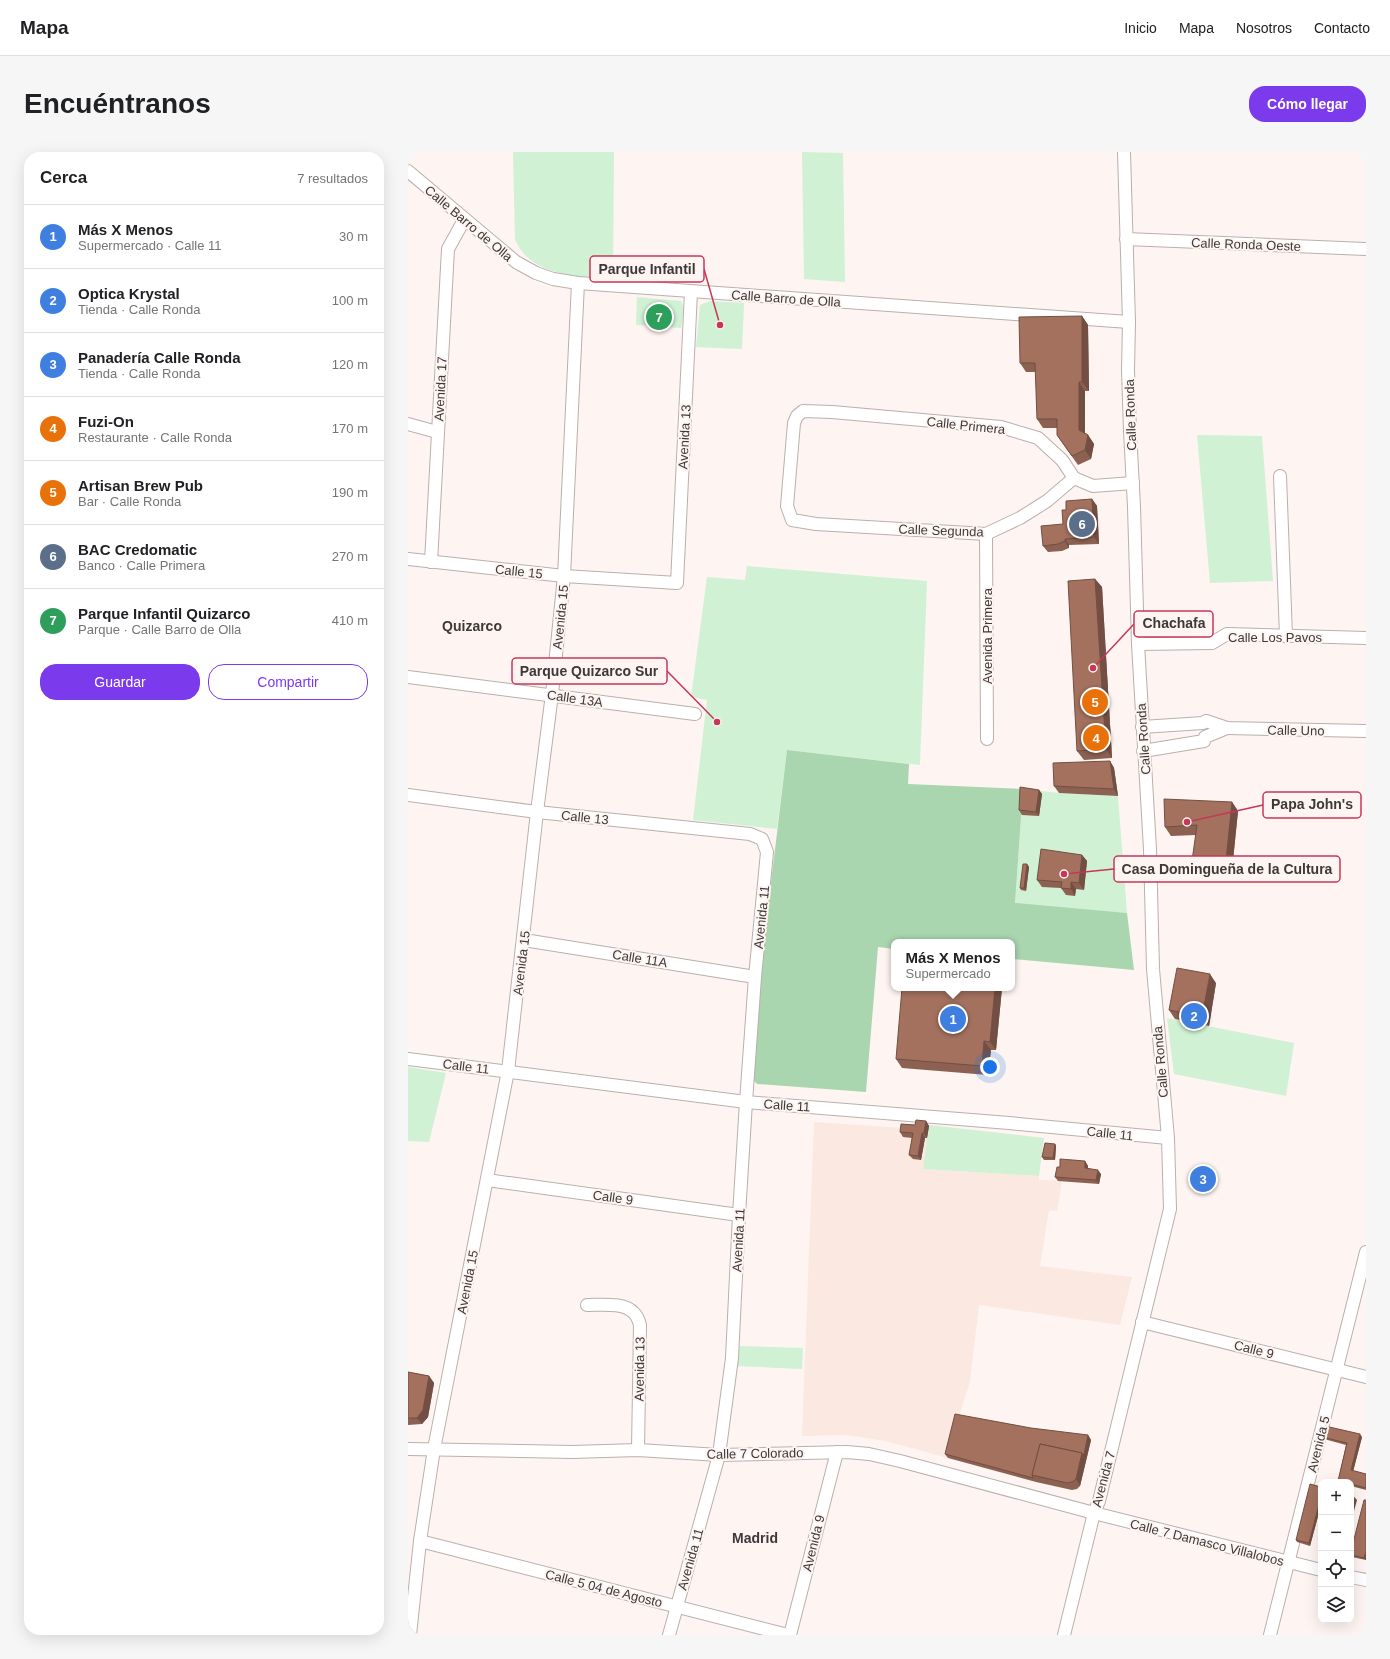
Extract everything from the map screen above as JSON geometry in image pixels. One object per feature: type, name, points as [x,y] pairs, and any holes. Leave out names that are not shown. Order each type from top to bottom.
[{"type":"street","name":"Calle Ronda","points":[[1124,152],[1129,322],[1128,370],[1138,644],[1143,751],[1150,849],[1153,975],[1168,1138],[1170,1209],[1142,1322]]},
{"type":"street","name":"Calle Barro de Olla","points":[[408,171],[464,220],[510,257],[525,267],[553,279],[578,283],[690,292],[1129,322]]},
{"type":"street","name":"Avenida 17","points":[[431,562],[448,249],[464,220]]},
{"type":"street","name":"Calle Ronda Oeste","points":[[1126,239],[1366,249]]},
{"type":"street","name":"Avenida 15","points":[[410,1635],[420,1541],[434,1449],[508,1071],[524,940],[537,812],[552,694],[564,576],[578,283]]},
{"type":"street","name":"Avenida 13","points":[[677,583],[690,292]]},
{"type":"street","name":"Calle Primera","points":[[792,520],[787,506],[794,423],[797,416],[803,411],[832,412],[1001,427],[1038,438],[1062,460],[1074,478]]},
{"type":"street","points":[[408,424],[437,432]]},
{"type":"street","points":[[1280,476],[1286,636]]},
{"type":"street","points":[[1074,478],[1093,486],[1133,483]]},
{"type":"street","name":"Calle Segunda","points":[[792,520],[816,524],[986,534],[1020,518],[1047,501],[1074,478]]},
{"type":"street","name":"Avenida Primera","points":[[986,534],[987,739]]},
{"type":"street","name":"Calle 15","points":[[408,559],[564,576],[677,583]]},
{"type":"street","name":"Calle Los Pavos","points":[[1138,644],[1212,643],[1227,634],[1366,638]]},
{"type":"street","name":"Calle 13A","points":[[408,676],[695,714]]},
{"type":"street","name":"Calle Uno","points":[[1142,727],[1203,723],[1206,721],[1227,728],[1366,731]]},
{"type":"street","name":"Calle Uno","points":[[1143,751],[1204,741],[1205,737],[1227,728]]},
{"type":"street","name":"Calle 13","points":[[408,795],[537,812],[750,834],[762,839]]},
{"type":"street","name":"Avenida 11","points":[[669,1635],[719,1455],[732,1358],[746,1102],[755,977],[767,852],[762,839]]},
{"type":"street","name":"Calle 11A","points":[[524,940],[755,977]]},
{"type":"street","name":"Calle 11","points":[[408,1059],[746,1102],[1009,1123],[1168,1138]]},
{"type":"street","name":"Calle 9","points":[[487,1180],[739,1215]]},
{"type":"street","name":"Avenida 5","points":[[1270,1635],[1366,1252]]},
{"type":"street","name":"Avenida 13","points":[[587,1305],[620,1306],[629,1309],[635,1314],[640,1325],[638,1450]]},
{"type":"street","name":"Calle 9","points":[[1142,1322],[1366,1377]]},
{"type":"street","name":"Avenida 7","points":[[1064,1635],[1142,1322]]},
{"type":"street","name":"Calle 7 Colorado","points":[[408,1449],[572,1452],[638,1450],[719,1455],[837,1452],[869,1454],[1094,1513]]},
{"type":"street","name":"Avenida 9","points":[[789,1635],[837,1452]]},
{"type":"street","name":"Calle 7 Damasco Villalobos","points":[[1094,1513],[1318,1569]]},
{"type":"street","name":"Calle 5 04 de Agosto","points":[[420,1541],[789,1635]]},
{"type":"street","points":[[1354,1578],[1366,1580]]},
{"type":"shaded area","points":[[814,1122],[904,1128],[913,1123],[929,1125],[923,1169],[1039,1176],[1039,1180],[1062,1181],[1057,1211],[1049,1210],[1040,1266],[1132,1277],[1120,1325],[979,1305],[970,1382],[958,1419],[948,1458],[886,1441],[847,1435],[802,1436]]},
{"type":"green space","points":[[513,152],[614,152],[613,279],[585,277],[557,272],[544,268],[523,252],[515,240]]},
{"type":"green space","points":[[802,152],[843,153],[845,282],[804,279]]},
{"type":"green space","points":[[637,297],[681,301],[684,309],[681,328],[636,325]]},
{"type":"green space","points":[[710,301],[744,303],[742,349],[696,347],[700,305]]},
{"type":"green space","points":[[1197,435],[1262,436],[1273,581],[1210,583]]},
{"type":"green space","points":[[747,566],[927,581],[920,765],[787,750],[777,829],[693,820],[707,700],[691,697],[707,577],[745,580]]},
{"type":"green space","points":[[787,750],[909,764],[908,784],[1023,789],[1015,903],[1127,913],[1134,970],[1015,959],[1015,939],[891,939],[891,949],[878,947],[866,1092],[757,1084],[748,1074]]},
{"type":"green space","points":[[1023,789],[1059,793],[1118,796],[1127,913],[1015,904]]},
{"type":"green space","points":[[1167,1018],[1294,1043],[1286,1096],[1174,1074]]},
{"type":"green space","points":[[408,1067],[446,1073],[429,1142],[408,1141]]},
{"type":"green space","points":[[929,1125],[1044,1138],[1039,1176],[923,1169]]},
{"type":"green space","points":[[740,1346],[803,1348],[802,1369],[736,1366]]},
{"type":"building","points":[[1082,316],[1082,382],[1079,382],[1079,430],[1088,435],[1085,450],[1072,456],[1057,435],[1057,419],[1037,419],[1035,363],[1020,363],[1019,317]]},
{"type":"building","points":[[1092,499],[1094,537],[1065,539],[1065,541],[1058,544],[1043,546],[1041,526],[1063,524],[1062,510],[1066,510],[1066,501]]},
{"type":"building","points":[[1095,579],[1106,749],[1077,751],[1068,581]]},
{"type":"building","points":[[1110,761],[1114,789],[1054,786],[1053,763]]},
{"type":"building","points":[[1020,787],[1039,790],[1036,812],[1019,810]]},
{"type":"building","points":[[1164,799],[1232,802],[1225,871],[1191,868],[1197,825],[1165,827]]},
{"type":"building","points":[[1041,849],[1082,855],[1079,883],[1071,882],[1071,889],[1061,888],[1062,882],[1037,880]]},
{"type":"building","points":[[1023,864],[1027,864],[1024,888],[1020,888]]},
{"type":"building","points":[[1177,968],[1210,974],[1202,1017],[1169,1010]]},
{"type":"building","points":[[902,991],[995,991],[990,1042],[984,1041],[982,1066],[896,1059]]},
{"type":"building","points":[[916,1120],[926,1121],[924,1133],[922,1133],[918,1156],[909,1155],[913,1133],[900,1132],[901,1124],[915,1125]]},
{"type":"building","points":[[1045,1143],[1055,1144],[1053,1158],[1042,1157]]},
{"type":"building","points":[[1060,1159],[1085,1161],[1085,1168],[1098,1170],[1096,1180],[1055,1177],[1057,1167],[1060,1167]]},
{"type":"building","points":[[408,1372],[429,1376],[423,1410],[417,1418],[408,1418]]},
{"type":"building","points":[[955,1414],[1031,1428],[1088,1435],[1084,1455],[1082,1453],[1040,1444],[1032,1475],[1033,1478],[945,1454]]},
{"type":"building","points":[[1325,1426],[1360,1434],[1351,1470],[1366,1474],[1366,1488],[1354,1485],[1354,1479],[1338,1479],[1347,1443],[1322,1437]]},
{"type":"building","points":[[1040,1444],[1082,1453],[1076,1479],[1067,1483],[1032,1475]]},
{"type":"building","points":[[1310,1484],[1318,1486],[1318,1508],[1309,1543],[1296,1540]]},
{"type":"building","points":[[1364,1500],[1366,1500],[1366,1552],[1364,1558],[1354,1556],[1354,1539]]},
{"type":"place","name":"Parque Infantil Quizarco","points":[[659,317]]},
{"type":"place","name":"Parque Infantil","points":[[720,325]]},
{"type":"place","name":"BAC Credomatic","points":[[1082,524]]},
{"type":"place","name":"Chachafa","points":[[1093,668]]},
{"type":"place","name":"Artisan Brew Pub","points":[[1095,702]]},
{"type":"place","name":"Parque Quizarco Sur","points":[[717,722]]},
{"type":"place","name":"Fuzi-On","points":[[1096,738]]},
{"type":"place","name":"Papa John's","points":[[1187,822]]},
{"type":"place","name":"Casa Domingueña de la Cultura","points":[[1064,874]]},
{"type":"place","name":"Optica Krystal","points":[[1194,1016]]},
{"type":"place","name":"Más X Menos","points":[[953,1019]]},
{"type":"place","name":"Panadería Calle Ronda","points":[[1203,1179]]},
{"type":"district","name":"Quizarco","points":[[472,626]]},
{"type":"district","name":"Madrid","points":[[755,1538]]}]
